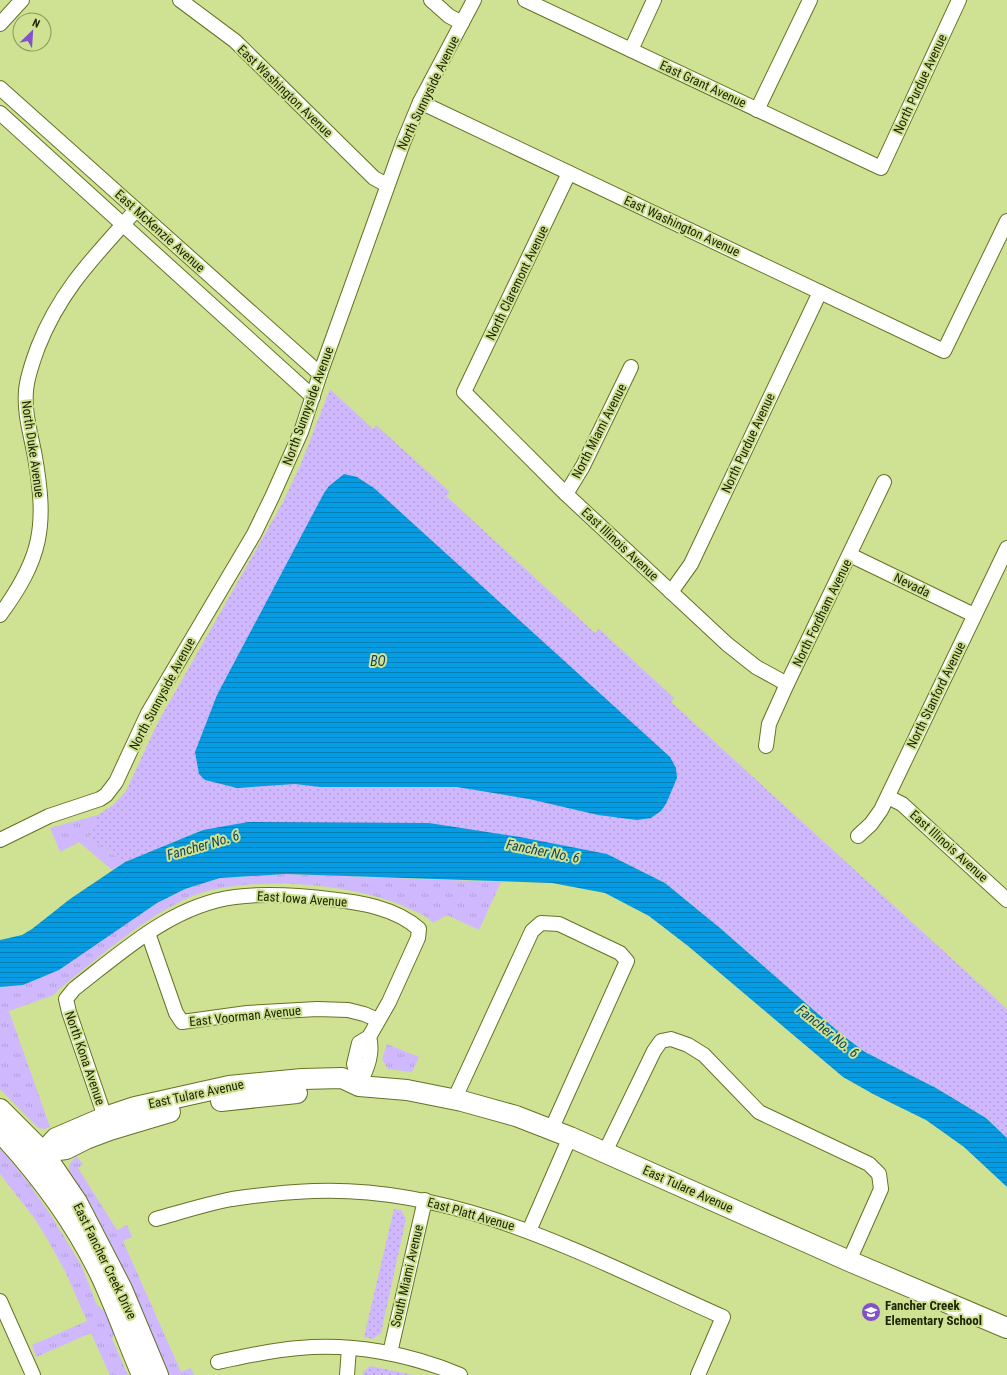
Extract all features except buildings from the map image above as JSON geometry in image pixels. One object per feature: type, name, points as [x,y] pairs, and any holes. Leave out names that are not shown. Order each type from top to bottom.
[{"type":"street","points":[[0,24],[22,0]]},
{"type":"street","name":"East Washington Avenue","points":[[180,0],[235,41],[374,178],[387,185]]},
{"type":"street","points":[[431,0],[449,16],[462,23]]},
{"type":"street","name":"North Sunnyside Avenue","points":[[0,840],[49,816],[92,803],[106,795],[116,782],[148,713],[254,534],[288,463],[313,397],[387,185],[420,102],[474,0]]},
{"type":"street","name":"East Grant Avenue","points":[[525,0],[881,168]]},
{"type":"street","points":[[631,50],[654,0]]},
{"type":"street","points":[[758,110],[810,0]]},
{"type":"street","name":"North Purdue Avenue","points":[[881,168],[959,0]]},
{"type":"street","name":"East McKenzie Avenue","points":[[0,88],[320,374]]},
{"type":"street","name":"East Washington Avenue","points":[[420,102],[944,350],[1007,221]]},
{"type":"street","name":"East McKenzie Avenue","points":[[0,113],[313,397]]},
{"type":"street","name":"North Claremont Avenue","points":[[464,392],[569,173]]},
{"type":"street","name":"North Duke Avenue","points":[[0,615],[19,589],[31,566],[39,540],[41,514],[40,484],[27,415],[26,390],[32,362],[55,310],[70,285],[136,210]]},
{"type":"street","name":"North Purdue Avenue","points":[[671,592],[691,564],[820,292]]},
{"type":"street","name":"North Miami Avenue","points":[[566,494],[583,466],[631,367]]},
{"type":"street","name":"East Illinois Avenue","points":[[464,392],[566,494],[727,644],[756,667],[787,684]]},
{"type":"street","name":"North Fordham Avenue","points":[[766,746],[769,724],[884,482]]},
{"type":"street","name":"North Stanford Avenue","points":[[858,836],[871,824],[888,797],[1007,548]]},
{"type":"street","name":"Nevada","points":[[850,555],[974,615]]},
{"type":"street","name":"East Illinois Avenue","points":[[888,797],[902,804],[1007,900]]},
{"type":"street","name":"East Iowa Avenue","points":[[66,999],[74,989],[148,933],[189,910],[211,902],[234,897],[261,895],[313,897],[363,904],[401,917],[419,929],[418,938],[389,1002],[378,1020]]},
{"type":"street","points":[[454,1100],[532,931],[541,923],[559,924],[620,953],[626,961],[551,1130]]},
{"type":"street","name":"East Voorman Avenue","points":[[148,933],[176,1013],[182,1022],[247,1013],[317,1009],[348,1010],[364,1014],[378,1020]]},
{"type":"street","name":"North Kona Avenue","points":[[66,999],[69,1012],[106,1117]]},
{"type":"street","points":[[359,1086],[354,1064],[355,1053],[359,1043],[369,1037],[378,1020]]},
{"type":"street","points":[[605,1152],[654,1051],[661,1041],[671,1039],[688,1045],[704,1055],[760,1112],[869,1164],[879,1174],[881,1189],[850,1261]]},
{"type":"street","name":"East Tulare Avenue","points":[[36,1158],[56,1138],[106,1117],[166,1099],[229,1086],[261,1082],[342,1078],[359,1086],[407,1090],[516,1116],[605,1152],[850,1261],[1007,1328]]},
{"type":"street","name":"East Tulare Avenue","points":[[36,1158],[66,1149],[86,1139],[152,1116],[196,1105],[234,1099],[305,1092],[342,1092],[359,1086]]},
{"type":"street","points":[[0,1109],[36,1158]]},
{"type":"street","points":[[0,1132],[36,1158]]},
{"type":"street","points":[[529,1231],[570,1137]]},
{"type":"street","name":"East Fancher Creek Drive","points":[[36,1158],[62,1210],[101,1276],[142,1375]]},
{"type":"street","name":"East Fancher Creek Drive","points":[[36,1158],[77,1202],[96,1236],[122,1289],[158,1375]]},
{"type":"street","name":"East Platt Avenue","points":[[156,1219],[231,1200],[283,1193],[314,1191],[361,1192],[425,1200],[487,1216],[529,1231],[722,1317],[698,1375]]},
{"type":"street","name":"South Miami Avenue","points":[[390,1353],[425,1200]]},
{"type":"street","points":[[0,1301],[33,1375]]},
{"type":"street","points":[[218,1362],[271,1351],[300,1347],[349,1348],[390,1353],[421,1361],[460,1375]]},
{"type":"street","points":[[347,1375],[349,1348]]},
{"type":"green space","points":[[330,389],[373,429],[376,425],[450,492],[446,496],[595,633],[599,629],[674,698],[671,702],[1007,1009],[1007,1138],[986,1118],[936,1088],[865,1052],[841,1034],[720,928],[665,883],[607,854],[203,830],[125,862],[88,838],[98,815],[113,805],[126,791],[158,722],[282,504],[300,466]]},
{"type":"green space","points":[[98,815],[88,838],[125,862],[112,870],[79,842],[60,852],[50,828]]},
{"type":"green space","points":[[286,874],[501,882],[479,930],[447,915],[433,923],[420,913],[387,900],[360,893],[300,884],[239,886],[211,890],[188,898],[153,917],[137,928],[59,989],[54,995],[9,1011],[50,1127],[45,1129],[38,1128],[0,1089],[0,987],[23,985],[157,903],[185,889],[220,878]]},
{"type":"green space","points":[[387,1044],[419,1057],[412,1072],[388,1069],[382,1059]]},
{"type":"green space","points":[[0,1148],[28,1182],[52,1217],[81,1265],[97,1305],[106,1313],[114,1331],[112,1339],[128,1375],[110,1375],[91,1333],[36,1357],[32,1345],[87,1321],[66,1273],[49,1242],[35,1219],[0,1174]]},
{"type":"green space","points":[[76,1156],[83,1164],[78,1168],[117,1230],[127,1225],[132,1237],[123,1241],[181,1372],[191,1368],[194,1375],[169,1375],[141,1311],[69,1176],[69,1165]]},
{"type":"green space","points":[[394,1209],[401,1210],[406,1219],[381,1333],[373,1339],[364,1337]]},
{"type":"green space","points":[[370,1366],[414,1375],[363,1375],[363,1372]]},
{"type":"water","name":"BO","points":[[344,474],[357,477],[374,488],[670,757],[676,768],[677,778],[666,804],[661,811],[651,818],[637,820],[598,815],[529,799],[457,787],[320,787],[295,784],[237,788],[205,780],[199,774],[195,752],[217,695],[324,493],[329,486]]},
{"type":"water","name":"Fancher No. 6","points":[[248,822],[429,823],[520,837],[607,854],[665,883],[720,928],[841,1034],[865,1052],[936,1088],[986,1118],[1007,1138],[1007,1187],[964,1147],[926,1120],[873,1094],[843,1077],[688,946],[649,916],[605,893],[552,883],[286,874],[220,878],[185,889],[157,903],[59,970],[23,985],[0,987],[0,940],[22,935],[32,929],[70,899],[125,862],[203,830]]},
{"type":"place","name":"Fancher Creek Elementary School","points":[[871,1312]]}]
